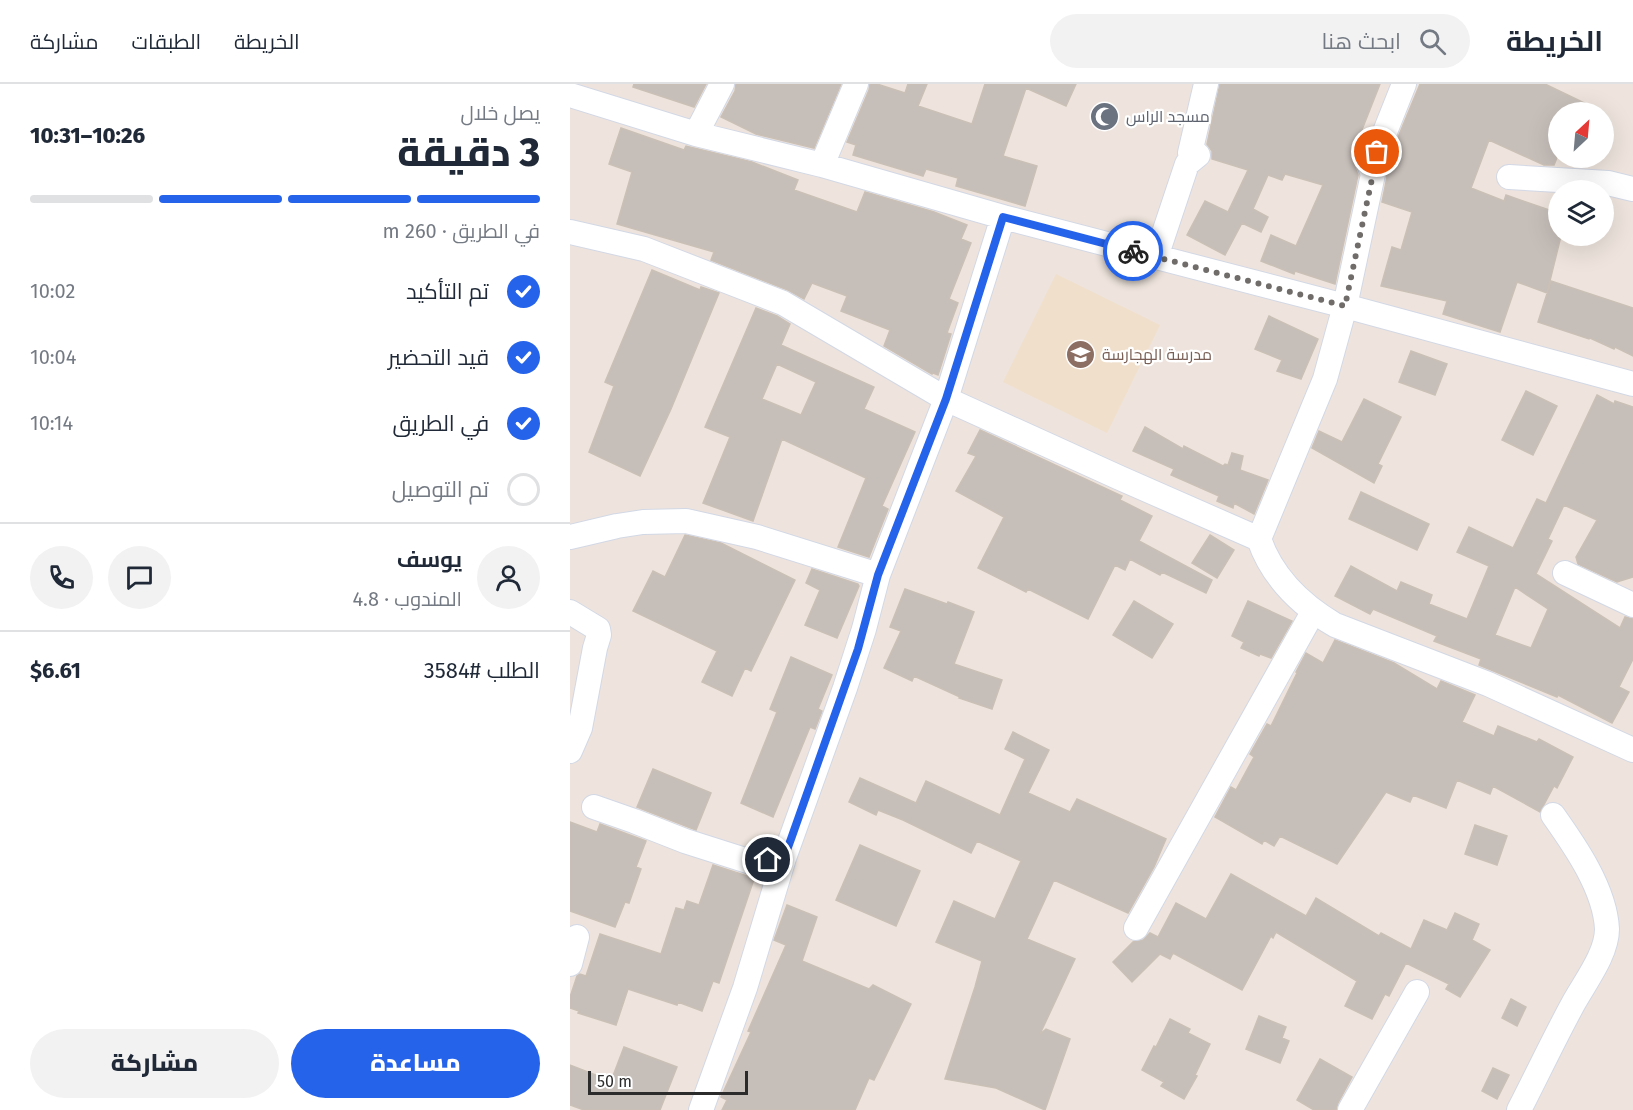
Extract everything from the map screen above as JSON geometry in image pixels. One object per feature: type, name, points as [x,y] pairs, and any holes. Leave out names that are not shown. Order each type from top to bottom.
[{"type":"street","points":[[696,134],[722,84]]},
{"type":"street","points":[[822,165],[856,84]]},
{"type":"street","points":[[1156,257],[1187,164],[1198,155],[1190,153],[1206,84]]},
{"type":"street","points":[[1404,84],[1377,152],[1366,157],[1373,174],[1345,306],[1324,379],[1259,538],[1264,555],[1291,592],[1313,612],[1335,625],[1488,684],[1633,750]]},
{"type":"street","points":[[570,95],[696,134],[822,165],[1003,217],[1633,384]]},
{"type":"street","points":[[1509,177],[1608,183],[1633,189]]},
{"type":"street","points":[[701,1110],[745,988],[784,858],[845,688],[878,575],[946,399],[1003,217]]},
{"type":"street","points":[[570,232],[644,249],[783,303],[946,399],[1259,538]]},
{"type":"street","points":[[570,537],[643,522],[686,521],[757,537],[878,575]]},
{"type":"street","points":[[1565,573],[1633,605]]},
{"type":"street","points":[[570,612],[598,629],[599,635],[580,728],[570,751]]},
{"type":"street","points":[[1136,928],[1313,612]]},
{"type":"street","points":[[594,807],[685,841],[751,862],[784,858]]},
{"type":"street","points":[[1519,1110],[1602,954],[1607,931],[1602,901],[1580,853],[1553,815]]},
{"type":"street","points":[[570,964],[577,937]]},
{"type":"street","points":[[1350,1110],[1417,992]]},
{"type":"shaded area","name":"مدرسة الهجارسة","points":[[1056,274],[1160,325],[1107,433],[1003,382]]},
{"type":"building","points":[[634,84],[706,84],[694,107],[633,87]]},
{"type":"building","points":[[736,84],[841,84],[814,148],[756,134],[721,117],[735,91]]},
{"type":"building","points":[[870,84],[905,93],[908,84],[927,84],[918,106],[972,124],[985,84],[1076,84],[1066,106],[1026,88],[1003,156],[1037,166],[1025,206],[956,186],[958,178],[926,169],[923,176],[853,155],[856,145],[847,142]]},
{"type":"building","points":[[1220,84],[1380,84],[1352,155],[1358,175],[1335,284],[1295,271],[1294,274],[1261,261],[1271,235],[1296,246],[1323,185],[1285,174],[1282,180],[1268,175],[1253,209],[1268,217],[1261,232],[1242,223],[1225,255],[1187,235],[1205,201],[1228,212],[1248,170],[1212,159],[1212,151],[1207,144]]},
{"type":"building","points":[[1420,84],[1545,84],[1582,102],[1548,102],[1548,165],[1489,140],[1471,188],[1504,201],[1506,195],[1548,210],[1548,246],[1559,246],[1547,293],[1517,282],[1500,332],[1443,314],[1447,301],[1381,286],[1392,247],[1401,250],[1412,212],[1382,202],[1387,177],[1384,164],[1387,164]]},
{"type":"building","points":[[621,128],[684,150],[686,146],[752,162],[798,180],[794,190],[857,212],[865,192],[934,212],[967,225],[961,239],[971,243],[949,299],[958,303],[947,333],[951,334],[938,375],[932,374],[884,346],[890,330],[841,311],[847,296],[812,283],[804,299],[788,290],[711,260],[714,252],[617,224],[632,172],[609,164]]},
{"type":"building","points":[[652,270],[700,290],[701,287],[719,293],[671,409],[640,476],[589,452],[614,386],[605,382]]},
{"type":"building","points":[[1551,281],[1633,308],[1633,356],[1590,338],[1538,322]]},
{"type":"building","points":[[756,308],[790,324],[781,345],[874,387],[864,409],[915,432],[882,506],[888,509],[869,557],[838,547],[866,478],[782,439],[753,521],[703,503],[730,437],[705,427]],"holes":[[[777,364],[816,382],[801,415],[762,399]]]},
{"type":"building","points":[[1269,316],[1318,339],[1301,379],[1277,371],[1282,360],[1255,349]]},
{"type":"building","points":[[1411,351],[1447,364],[1435,395],[1399,382]]},
{"type":"building","points":[[1526,391],[1557,406],[1533,455],[1502,440]]},
{"type":"building","points":[[1597,395],[1614,404],[1615,401],[1633,407],[1633,577],[1617,582],[1578,564],[1576,557],[1597,520],[1564,505],[1548,539],[1552,541],[1536,574],[1620,628],[1625,617],[1633,619],[1633,659],[1619,687],[1629,692],[1612,723],[1558,695],[1557,697],[1479,665],[1481,659],[1434,641],[1437,636],[1373,609],[1370,614],[1335,596],[1351,566],[1397,591],[1401,582],[1432,595],[1429,604],[1467,619],[1489,566],[1457,552],[1469,527],[1513,548],[1537,499],[1546,503]],"holes":[[[1515,587],[1548,609],[1531,648],[1495,635]]]},
{"type":"building","points":[[1364,399],[1401,417],[1378,464],[1382,466],[1374,483],[1312,448],[1319,431],[1342,442]]},
{"type":"building","points":[[1145,427],[1183,449],[1184,446],[1223,466],[1228,465],[1232,453],[1243,456],[1240,470],[1268,480],[1254,514],[1234,503],[1233,508],[1217,501],[1219,496],[1171,475],[1174,469],[1133,451]]},
{"type":"building","points":[[980,430],[1122,496],[1120,500],[1152,516],[1139,541],[1212,580],[1206,593],[1162,572],[1160,575],[1130,559],[1125,570],[1115,565],[1088,619],[1028,589],[1026,592],[978,568],[1004,517],[956,491],[976,456],[968,453]]},
{"type":"building","points":[[1361,492],[1429,524],[1417,550],[1349,519]]},
{"type":"building","points":[[685,535],[721,543],[795,580],[751,671],[745,668],[732,696],[702,682],[717,651],[633,611],[653,571],[665,577]]},
{"type":"building","points":[[1210,535],[1234,550],[1217,578],[1192,563]]},
{"type":"building","points":[[812,569],[859,586],[837,638],[805,625],[820,590],[806,583]]},
{"type":"building","points":[[905,589],[974,612],[954,664],[1002,680],[992,709],[959,698],[914,676],[912,681],[884,668],[901,631],[890,627]]},
{"type":"building","points":[[1134,601],[1173,624],[1152,658],[1113,635]]},
{"type":"building","points":[[1248,601],[1292,621],[1271,658],[1260,654],[1259,656],[1241,648],[1244,642],[1232,636]]},
{"type":"building","points":[[1335,640],[1394,663],[1437,689],[1441,681],[1475,695],[1462,722],[1494,736],[1498,726],[1537,742],[1539,739],[1573,757],[1557,788],[1554,786],[1540,812],[1493,786],[1490,794],[1457,780],[1446,808],[1413,795],[1410,802],[1386,792],[1337,864],[1280,836],[1274,846],[1264,840],[1262,844],[1215,817],[1231,787],[1236,790],[1254,757],[1250,754],[1267,724],[1271,726],[1306,653],[1323,663]]},
{"type":"building","points":[[791,657],[832,675],[818,709],[822,711],[815,729],[810,727],[773,817],[741,803],[777,712],[770,709]]},
{"type":"building","points":[[1013,732],[1049,750],[1028,793],[1070,812],[1077,799],[1166,839],[1154,867],[1128,913],[1054,880],[1027,939],[1075,959],[1040,1034],[1046,1029],[1070,1039],[1045,1110],[996,1088],[945,1079],[982,961],[936,942],[954,901],[995,919],[1021,861],[977,841],[971,853],[903,820],[878,810],[876,815],[849,802],[860,778],[916,803],[926,781],[1000,815],[1025,759],[1005,749]]},
{"type":"building","points":[[653,769],[711,793],[696,830],[637,807]]},
{"type":"building","points":[[570,822],[597,832],[600,824],[646,841],[636,867],[641,869],[629,903],[625,902],[615,927],[570,911]]},
{"type":"building","points":[[1475,825],[1507,836],[1497,865],[1465,854]]},
{"type":"building","points":[[860,845],[920,871],[896,926],[836,900]]},
{"type":"building","points":[[713,865],[747,876],[755,876],[719,983],[713,981],[702,1011],[628,989],[616,1025],[578,1013],[579,1011],[570,1008],[570,997],[577,976],[580,974],[586,976],[600,934],[661,954],[676,908],[684,910],[687,901],[699,905]]},
{"type":"building","points":[[1231,874],[1306,916],[1316,898],[1379,936],[1381,933],[1411,949],[1424,920],[1447,930],[1455,913],[1479,924],[1472,940],[1490,950],[1460,997],[1446,989],[1449,984],[1406,963],[1389,996],[1385,994],[1372,1019],[1345,1006],[1357,981],[1276,932],[1273,938],[1271,936],[1242,990],[1173,953],[1170,959],[1160,954],[1132,982],[1113,962],[1133,942],[1143,940],[1150,933],[1158,937],[1176,903],[1206,919]]},
{"type":"building","points":[[787,905],[817,917],[802,961],[869,989],[873,985],[911,1004],[874,1080],[869,1078],[855,1110],[722,1110],[727,1100],[721,1097],[751,1032],[748,1031],[786,945],[774,940]]},
{"type":"building","points":[[1511,999],[1526,1007],[1517,1026],[1502,1018]]},
{"type":"building","points":[[1259,1016],[1286,1027],[1282,1038],[1289,1041],[1280,1063],[1246,1049]]},
{"type":"building","points":[[1170,1019],[1190,1029],[1188,1033],[1210,1044],[1195,1075],[1197,1076],[1184,1099],[1161,1086],[1164,1082],[1142,1070]]},
{"type":"building","points":[[624,1047],[677,1067],[660,1110],[584,1110],[570,1105],[570,1065],[611,1081]]},
{"type":"building","points":[[1320,1059],[1352,1077],[1336,1110],[1314,1110],[1297,1100]]},
{"type":"building","points":[[1493,1068],[1509,1075],[1497,1099],[1482,1091]]},
{"type":"way so far","points":[[1133,251],[1345,306],[1373,174],[1366,157],[1377,152]]},
{"type":"place","name":"مسجد الراس","points":[[1105,116]]},
{"type":"place","name":"مدرسة الهجارسة","points":[[1081,354]]},
{"type":"route","points":[[768,860],[784,858],[791,839],[858,649],[878,575],[946,399],[1003,217],[1133,251]]}]
